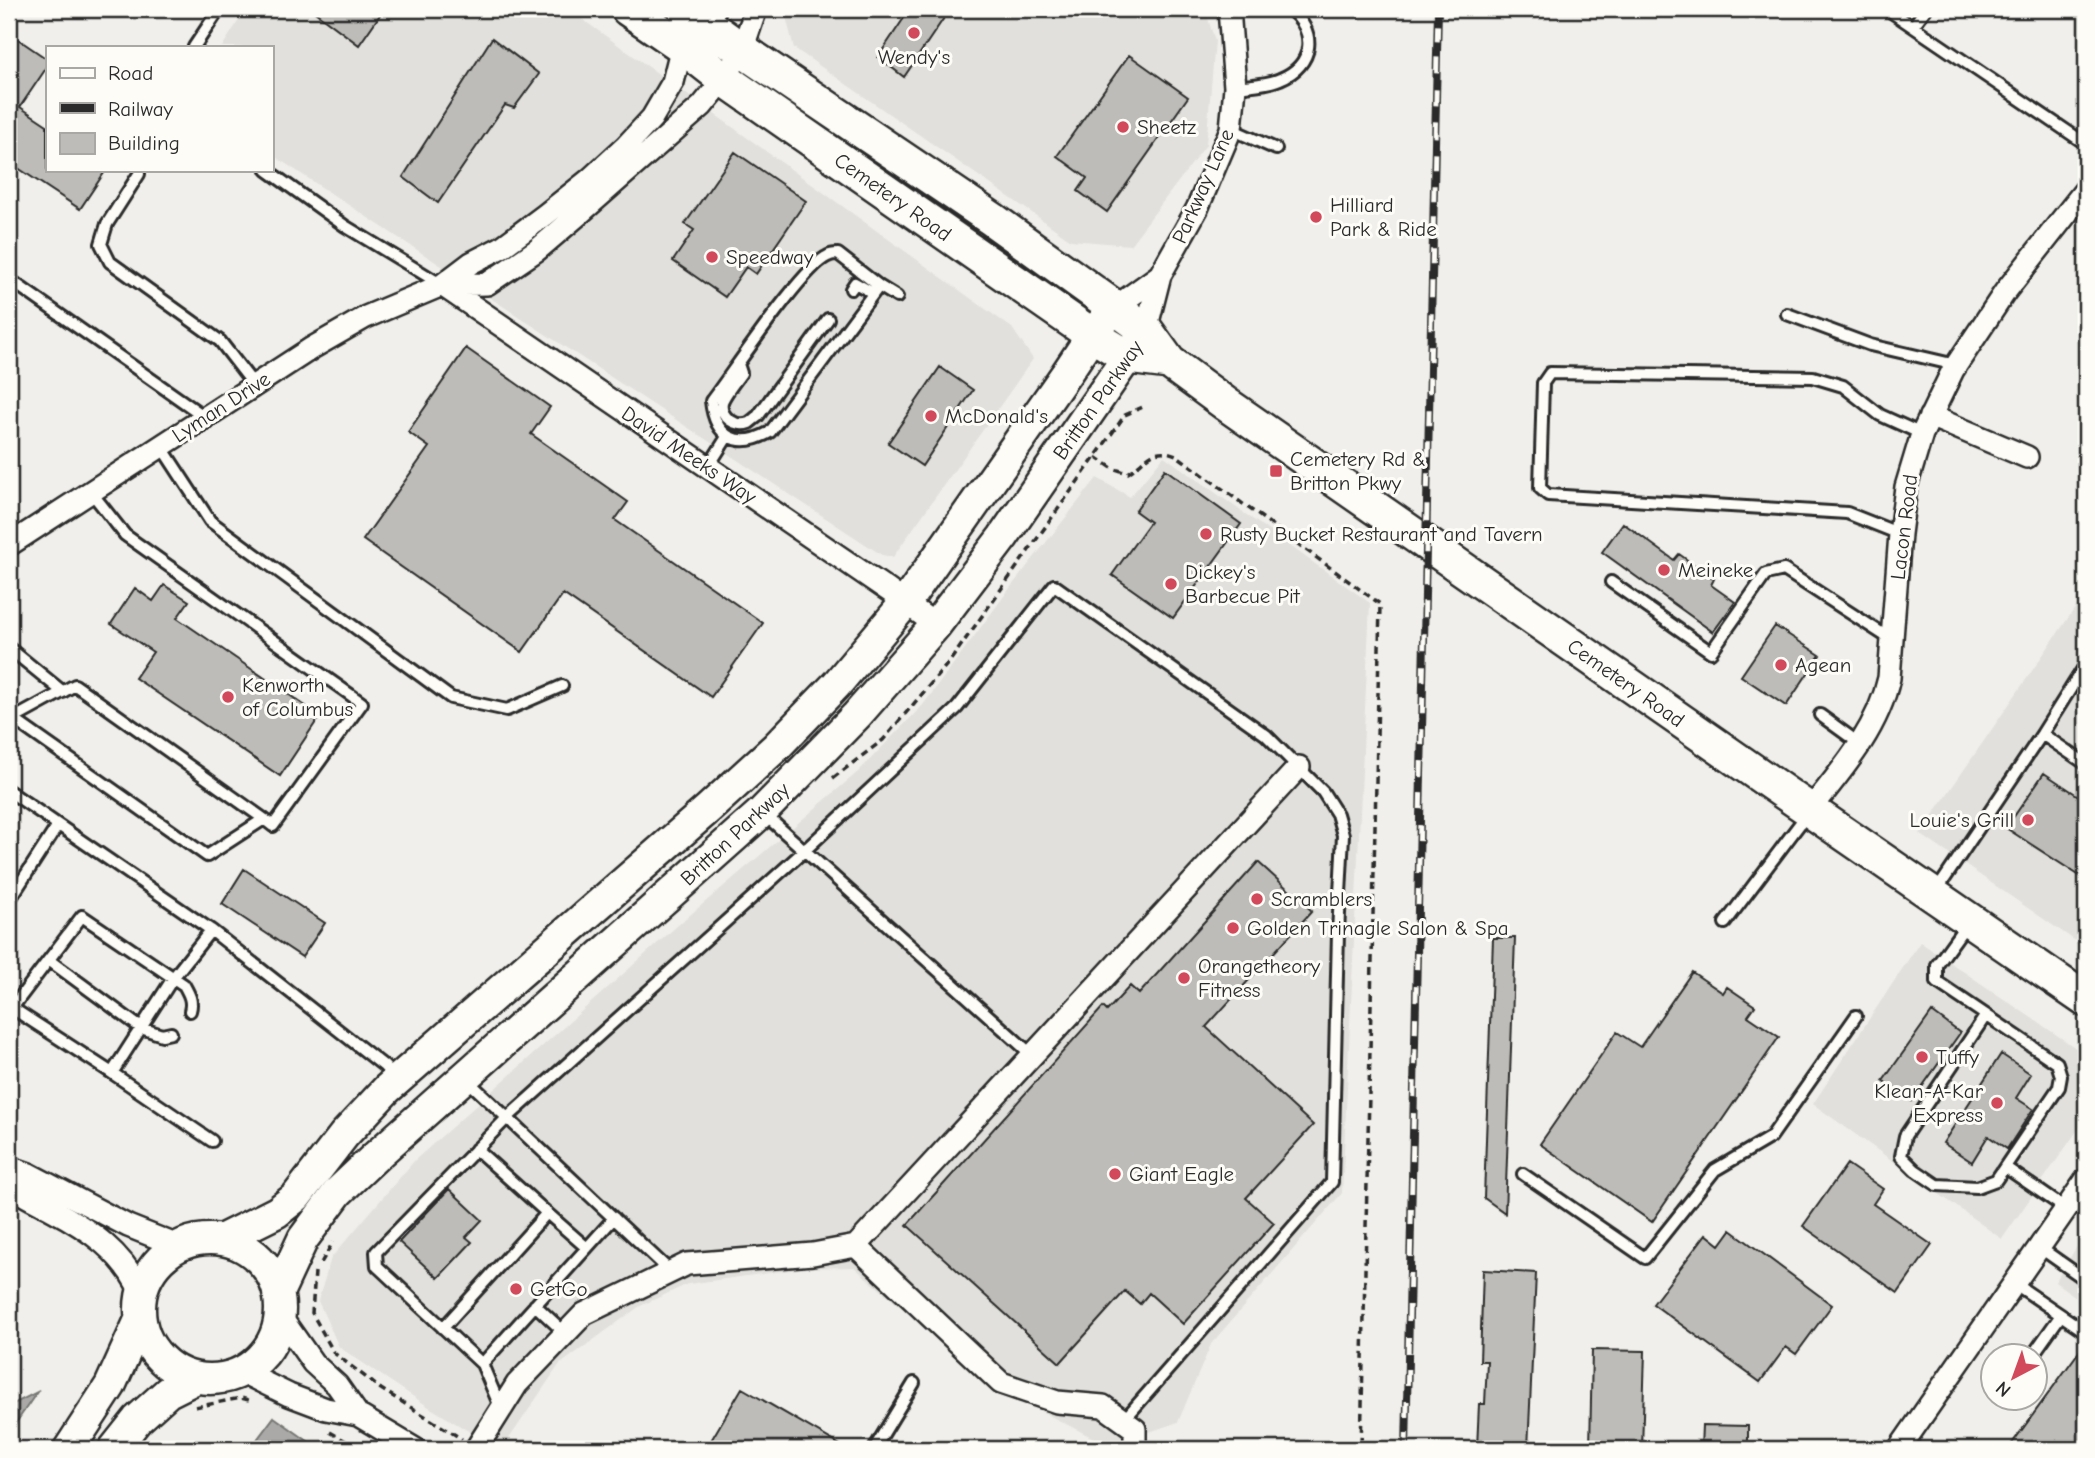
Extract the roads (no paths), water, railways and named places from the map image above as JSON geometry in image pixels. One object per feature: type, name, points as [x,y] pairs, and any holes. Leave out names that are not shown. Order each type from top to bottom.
[{"type":"main road","name":"Cemetery Road","points":[[628,9],[696,21],[992,219],[1146,330],[1169,362],[2086,1000]]},
{"type":"main road","name":"Cemetery Road","points":[[696,21],[724,79],[1091,335],[1128,357],[1169,362]]},
{"type":"main road","name":"Britton Parkway","points":[[221,1240],[277,1212],[296,1197],[344,1135],[397,1080],[776,747],[836,685],[906,602],[1091,335],[1114,308]]},
{"type":"main road","name":"Britton Parkway","points":[[279,1305],[303,1239],[338,1192],[762,811],[857,715],[936,625],[1003,537],[1146,330]]},
{"type":"main road","points":[[69,1449],[110,1386],[141,1307],[148,1274],[161,1258],[178,1246],[199,1239],[221,1240],[241,1246],[258,1258],[271,1274],[279,1305],[274,1339],[261,1358],[242,1372],[219,1379],[196,1378],[165,1364],[149,1344],[141,1307]]},
{"type":"main road","points":[[114,1449],[137,1420],[168,1392],[196,1378]]},
{"type":"street","name":"Lyman Drive","points":[[442,285],[487,284],[537,250],[702,106],[724,79],[742,50],[756,9]]},
{"type":"street","name":"Parkway Lane","points":[[1146,330],[1160,275],[1196,209],[1231,130],[1235,87],[1228,9]]},
{"type":"street","name":"Lyman Drive","points":[[9,545],[312,348],[366,317],[442,285],[471,264],[502,247],[545,215],[589,180],[652,118],[673,82],[696,21]]},
{"type":"street","name":"Lacon Road","points":[[1810,810],[1860,744],[1877,717],[1886,694],[1906,487],[1926,425],[1956,365],[2005,292],[2086,189]]},
{"type":"street","name":"Parkway Lane","points":[[1114,308],[1160,275]]},
{"type":"street","name":"David Meeks Way","points":[[442,285],[936,625]]},
{"type":"street","points":[[1926,425],[2027,457]]},
{"type":"street","points":[[476,1449],[517,1384],[584,1314],[687,1264],[813,1254],[856,1246],[1298,767]]},
{"type":"street","points":[[9,1167],[29,1174],[128,1226],[178,1246]]},
{"type":"street","points":[[1899,1449],[2086,1180]]},
{"type":"street","points":[[9,1183],[17,1191],[55,1211],[113,1250],[133,1275],[141,1307]]},
{"type":"street","points":[[856,1246],[1002,1384],[1057,1402],[1102,1406],[1135,1429],[1135,1449]]},
{"type":"street","points":[[279,1305],[313,1363],[337,1385],[358,1415]]},
{"type":"street","points":[[242,1372],[314,1404],[358,1415],[415,1449]]},
{"type":"lane","points":[[1235,87],[1277,81],[1294,72],[1305,59],[1309,38],[1301,18],[1289,9]]},
{"type":"lane","points":[[1887,9],[2086,144]]},
{"type":"lane","points":[[1913,26],[1926,9]]},
{"type":"lane","points":[[195,46],[218,11]]},
{"type":"lane","points":[[1231,130],[1276,149]]},
{"type":"lane","points":[[270,172],[345,226],[442,285]]},
{"type":"lane","points":[[139,174],[107,224],[101,244],[110,262],[220,341],[254,385]]},
{"type":"lane","points":[[838,254],[848,260],[876,289],[770,432],[758,439],[744,441],[727,437],[717,425],[711,401],[800,282],[827,256],[838,254]]},
{"type":"lane","points":[[9,279],[205,417]]},
{"type":"lane","points":[[851,289],[856,283],[897,297]]},
{"type":"lane","points":[[1787,314],[1870,345],[1956,365]]},
{"type":"lane","points":[[738,364],[741,373],[722,402],[723,413],[730,421],[747,424],[758,416],[828,319]]},
{"type":"lane","points":[[1900,534],[1847,513],[1548,495],[1540,488],[1543,383],[1550,373],[1813,377],[1843,386],[1881,415],[1926,425]]},
{"type":"lane","points":[[708,467],[727,437]]},
{"type":"lane","points":[[161,446],[210,521],[452,698],[507,710],[562,686]]},
{"type":"lane","points":[[91,492],[125,536],[362,703],[273,826],[264,819],[75,685],[13,719],[207,856],[264,819]]},
{"type":"lane","points":[[1611,582],[1711,652],[1766,574],[1784,570],[1892,640]]},
{"type":"lane","points":[[501,1409],[482,1364],[377,1266],[376,1252],[507,1118],[957,709],[1054,585],[1266,735],[1323,792],[1337,814],[1343,835],[1332,1182],[1123,1421]]},
{"type":"lane","points":[[9,648],[63,692]]},
{"type":"lane","points":[[1933,895],[2084,673]]},
{"type":"lane","points":[[1820,715],[1860,744]]},
{"type":"lane","points":[[2042,734],[2086,764]]},
{"type":"lane","points":[[9,791],[211,930],[384,1066],[397,1080]]},
{"type":"lane","points":[[1725,923],[1810,810]]},
{"type":"lane","points":[[762,811],[1032,1055]]},
{"type":"lane","points":[[9,901],[58,825]]},
{"type":"lane","points":[[190,1011],[190,994],[184,985],[82,916],[50,961],[10,1007],[212,1141]]},
{"type":"lane","points":[[1970,920],[1937,965],[1937,982],[1986,1015],[2057,1063],[2061,1076],[2059,1087],[1996,1180],[1977,1187],[1937,1185],[1915,1170],[1901,1156],[1905,1136],[1986,1015]]},
{"type":"lane","points":[[112,1073],[173,978],[211,930]]},
{"type":"lane","points":[[50,961],[141,1028],[162,1035],[171,1033]]},
{"type":"lane","points":[[1523,1174],[1645,1258],[1715,1170],[1770,1137],[1856,1016]]},
{"type":"lane","points":[[465,1078],[671,1272]]},
{"type":"lane","points":[[476,1149],[587,1248]]},
{"type":"lane","points":[[2005,1167],[2066,1209]]},
{"type":"lane","points":[[443,1328],[547,1213]]},
{"type":"lane","points":[[482,1364],[614,1218]]},
{"type":"lane","points":[[2039,1247],[2086,1280]]},
{"type":"lane","points":[[2014,1283],[2086,1332]]},
{"type":"lane","points":[[534,1306],[566,1334]]},
{"type":"lane","points":[[2042,1342],[2061,1315]]},
{"type":"lane","points":[[874,1449],[914,1384]]},
{"type":"railway","points":[[1406,1449],[1438,9]]},
{"type":"place","name":"Wendy's","points":[[914,33]]},
{"type":"place","name":"Sheetz","points":[[1123,127]]},
{"type":"place","name":"Hilliard Park & Ride","points":[[1316,217]]},
{"type":"place","name":"Speedway","points":[[712,257]]},
{"type":"place","name":"McDonald's","points":[[931,416]]},
{"type":"place","name":"Cemetery Rd & Britton Pkwy","points":[[1276,471]]},
{"type":"place","name":"Rusty Bucket Restaurant and Tavern","points":[[1206,534]]},
{"type":"place","name":"Meineke","points":[[1664,570]]},
{"type":"place","name":"Dickey's Barbecue Pit","points":[[1171,584]]},
{"type":"place","name":"Agean","points":[[1781,665]]},
{"type":"place","name":"Kenworth of Columbus","points":[[228,697]]},
{"type":"place","name":"Louie's Grill","points":[[2028,820]]},
{"type":"place","name":"Scramblers","points":[[1257,899]]},
{"type":"place","name":"Golden Trinagle Salon & Spa","points":[[1233,928]]},
{"type":"place","name":"Orangetheory Fitness","points":[[1184,978]]},
{"type":"place","name":"Tuffy","points":[[1922,1057]]},
{"type":"place","name":"Klean-A-Kar Express","points":[[1997,1103]]},
{"type":"place","name":"Giant Eagle","points":[[1115,1174]]},
{"type":"place","name":"GetGo","points":[[516,1289]]}]
